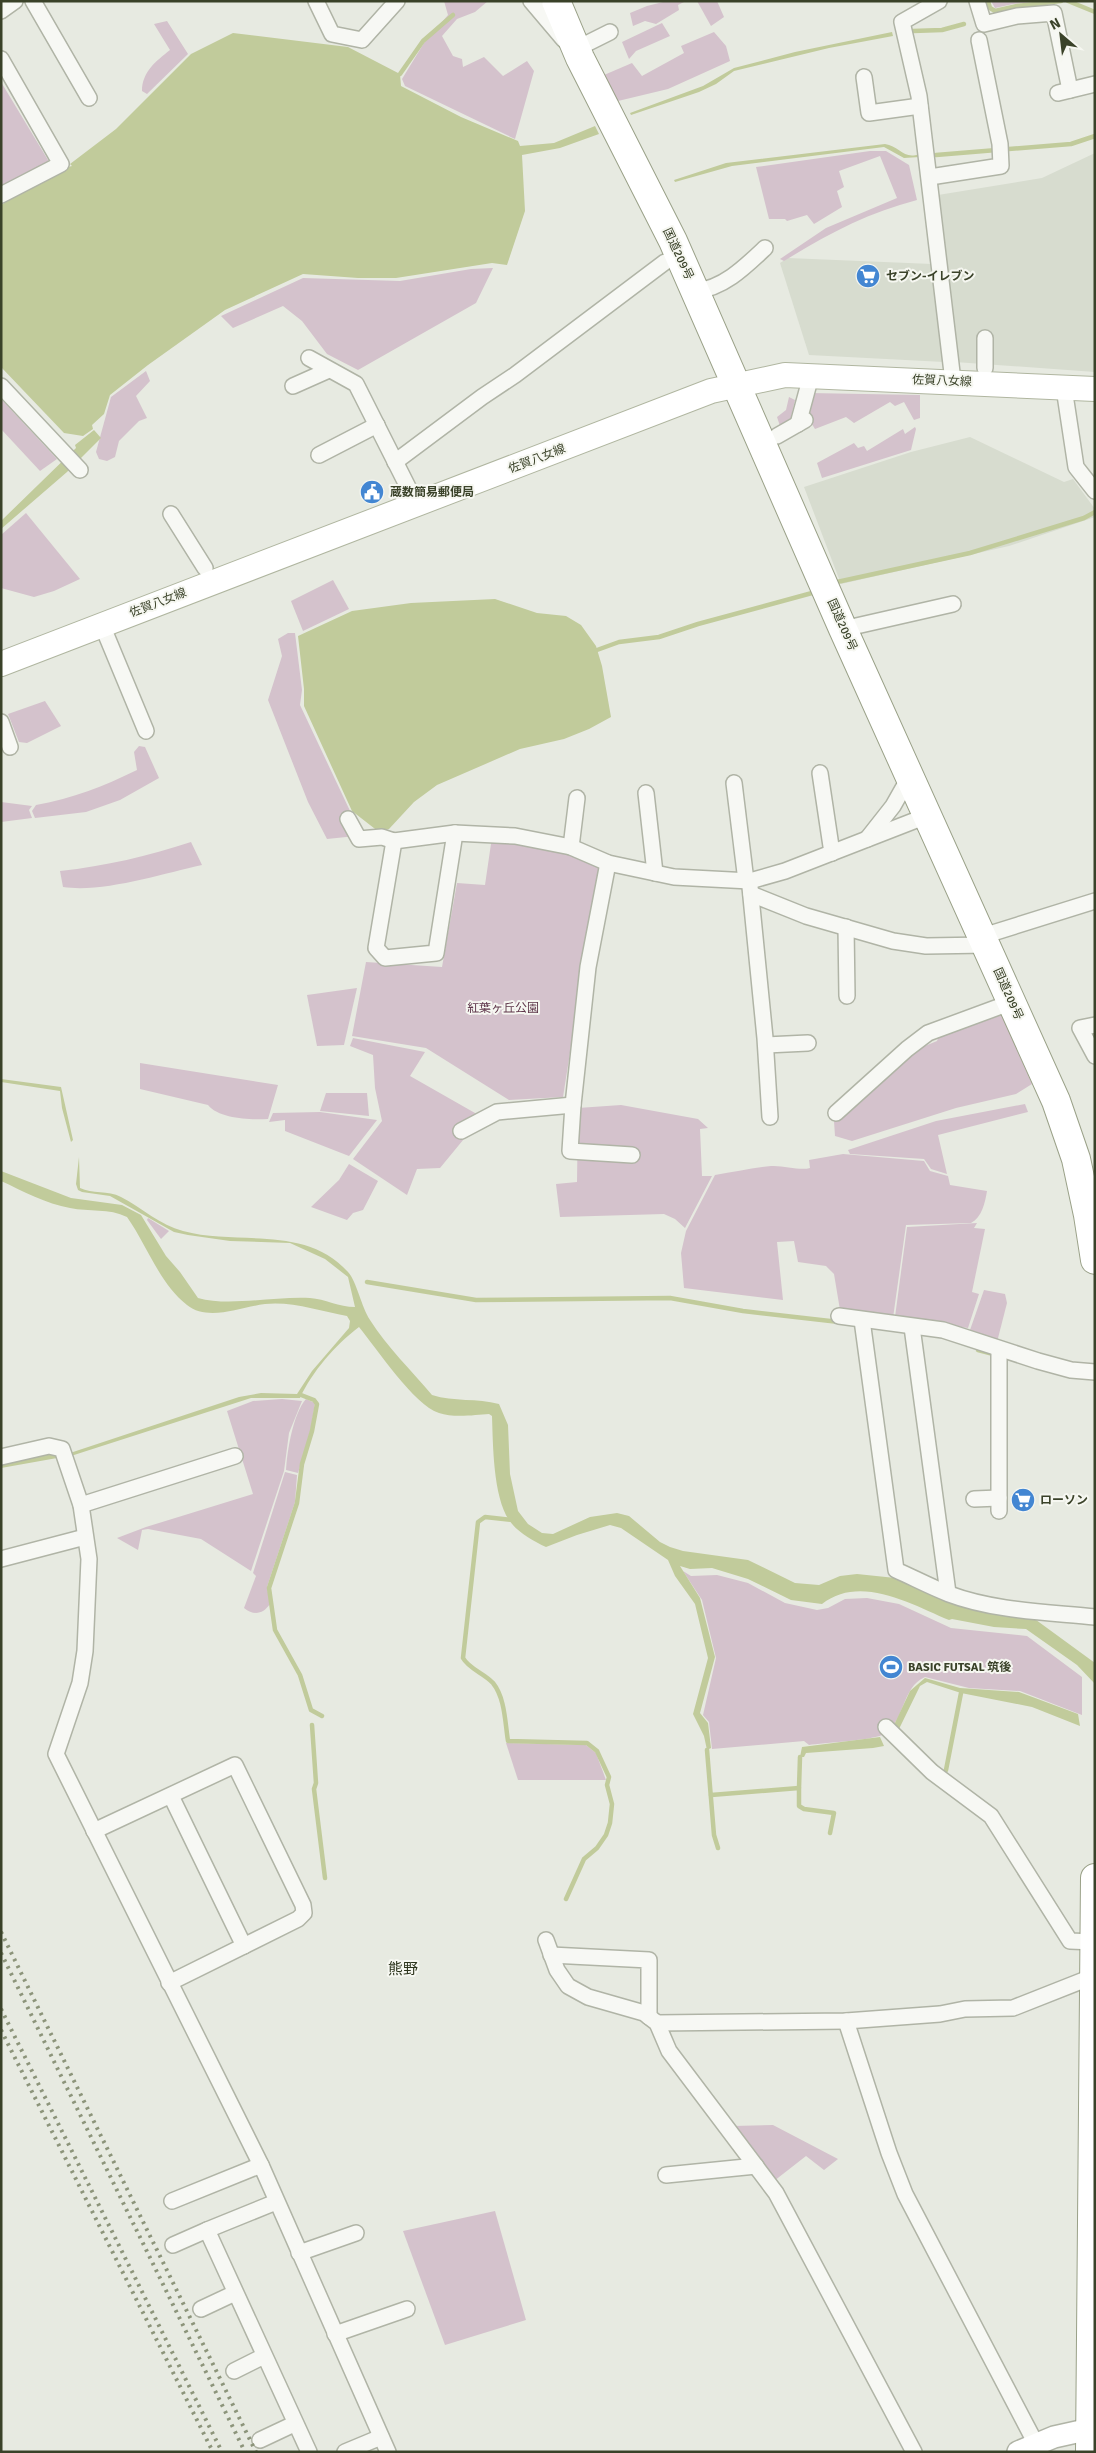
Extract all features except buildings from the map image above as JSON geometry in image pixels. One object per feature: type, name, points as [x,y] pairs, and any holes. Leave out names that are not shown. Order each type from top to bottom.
[{"type":"highway","name":"国道209号","points":[[556,1],[578,54],[673,241],[696,291],[843,629],[929,815],[1056,1101],[1076,1159],[1095,1260]]},
{"type":"highway","points":[[1092,2437],[1095,1878]]},
{"type":"main road","name":"佐賀八女線","points":[[1,664],[707,392],[785,375],[952,381],[1095,389]]},
{"type":"street","points":[[1,11],[15,1]]},
{"type":"street","points":[[33,1],[89,98]]},
{"type":"street","points":[[316,1],[332,34],[362,40],[397,1]]},
{"type":"street","points":[[531,1],[578,54],[610,32]]},
{"type":"street","points":[[939,1],[902,22],[920,106],[930,177],[952,381]]},
{"type":"street","points":[[977,1],[984,24],[1018,16],[1054,13],[1064,92],[1095,84]]},
{"type":"street","points":[[930,177],[1001,166],[1000,144],[979,40]]},
{"type":"street","points":[[1,59],[61,164],[1,195]]},
{"type":"street","points":[[864,77],[869,113],[920,106]]},
{"type":"street","points":[[696,291],[710,288],[738,273],[765,248]]},
{"type":"street","points":[[395,462],[482,397],[515,375],[665,262]]},
{"type":"street","points":[[985,338],[985,368]]},
{"type":"street","points":[[309,358],[356,384],[417,505]]},
{"type":"street","points":[[293,386],[329,370]]},
{"type":"street","points":[[778,436],[801,422],[811,376]]},
{"type":"street","points":[[1,386],[80,470]]},
{"type":"street","points":[[1064,388],[1076,468],[1095,491]]},
{"type":"street","points":[[319,455],[377,425]]},
{"type":"street","points":[[171,514],[205,568]]},
{"type":"street","points":[[843,629],[953,604]]},
{"type":"street","points":[[102,625],[146,731]]},
{"type":"street","points":[[1,722],[10,746]]},
{"type":"street","points":[[820,773],[832,853]]},
{"type":"street","points":[[867,839],[893,806],[910,774]]},
{"type":"street","points":[[734,783],[749,886],[766,1045],[770,1117]]},
{"type":"street","points":[[646,793],[655,873]]},
{"type":"street","points":[[571,847],[577,798]]},
{"type":"street","points":[[749,886],[929,815]]},
{"type":"street","points":[[348,819],[359,839],[382,837],[394,841],[455,833],[515,836],[571,847],[608,863],[655,873],[749,886],[806,916],[893,940],[926,946],[985,941],[1095,900]]},
{"type":"street","points":[[394,841],[376,948],[385,958],[436,952],[455,833]]},
{"type":"street","points":[[608,863],[588,966],[570,1151],[632,1155]]},
{"type":"street","points":[[846,927],[847,996]]},
{"type":"street","points":[[836,1114],[906,1049],[928,1033],[1012,1002]]},
{"type":"street","points":[[1095,1025],[1080,1028],[1095,1056]]},
{"type":"street","points":[[766,1045],[808,1043]]},
{"type":"street","points":[[461,1131],[497,1112],[573,1105]]},
{"type":"street","points":[[838,1316],[943,1330],[1071,1370],[1095,1372]]},
{"type":"street","points":[[862,1320],[896,1570],[948,1593],[976,1602],[1095,1617]]},
{"type":"street","points":[[912,1327],[948,1593]]},
{"type":"street","points":[[974,1499],[999,1505],[999,1349]]},
{"type":"street","points":[[1,1457],[49,1446],[62,1449],[81,1506],[89,1559],[85,1651],[80,1683],[56,1754],[261,2165],[388,2452]]},
{"type":"street","points":[[81,1506],[235,1456]]},
{"type":"street","points":[[1,1559],[85,1537]]},
{"type":"street","points":[[886,1727],[932,1772],[992,1816],[1070,1941],[1094,1942]]},
{"type":"street","points":[[94,1831],[235,1765],[240,1774],[303,1905],[304,1913],[298,1919],[169,1983]]},
{"type":"street","points":[[170,1796],[244,1946]]},
{"type":"street","points":[[546,1940],[557,1970],[568,1986],[588,1997],[644,2013],[653,2020],[669,2050],[756,2166],[791,2218],[914,2452]]},
{"type":"street","points":[[551,1955],[650,1960],[653,2020]]},
{"type":"street","points":[[653,2020],[846,2021],[940,2014],[965,2009],[1013,2008],[1094,1976]]},
{"type":"street","points":[[846,2021],[889,2153],[905,2194],[1027,2448],[1054,2437],[1092,2437]]},
{"type":"street","points":[[172,2201],[261,2165]]},
{"type":"street","points":[[666,2175],[756,2166]]},
{"type":"street","points":[[173,2245],[276,2202]]},
{"type":"street","points":[[207,2230],[294,2424],[309,2452]]},
{"type":"street","points":[[299,2253],[356,2233]]},
{"type":"street","points":[[201,2309],[235,2293]]},
{"type":"street","points":[[335,2334],[407,2309]]},
{"type":"street","points":[[234,2370],[264,2356]]},
{"type":"street","points":[[260,2440],[294,2424]]},
{"type":"street","points":[[345,2452],[381,2437]]},
{"type":"shaded area","points":[[892,32],[893,36],[829,48],[734,71],[716,84],[699,92],[631,115],[630,113],[703,86],[734,68],[795,52]]},
{"type":"shaded area","points":[[233,33],[348,47],[400,74],[401,86],[461,117],[518,141],[520,146],[554,143],[595,126],[599,134],[560,148],[522,155],[525,211],[507,265],[492,263],[396,278],[358,278],[303,274],[225,310],[148,365],[110,395],[104,414],[92,425],[93,429],[83,436],[64,433],[1,367],[1,205],[64,168],[72,166],[70,164],[116,129],[191,54]]},
{"type":"shaded area","points":[[885,144],[905,154],[919,154],[920,157],[904,158],[884,147],[732,166],[675,182],[674,180],[726,163]]},
{"type":"shaded area","points":[[1095,153],[1095,372],[955,362],[938,195],[1042,178]]},
{"type":"shaded area","points":[[788,258],[932,264],[944,362],[809,355],[780,263]]},
{"type":"shaded area","points":[[94,430],[101,438],[67,472],[1,529],[1,521],[76,448],[75,445]]},
{"type":"shaded area","points":[[970,437],[1064,482],[1073,479],[1095,509],[1095,517],[1009,546],[841,584],[804,487],[911,452]]},
{"type":"shaded area","points":[[495,599],[537,613],[566,616],[581,625],[596,646],[602,666],[611,717],[589,729],[564,739],[520,749],[437,785],[414,802],[389,829],[379,832],[352,811],[304,706],[298,636],[352,611],[411,603]]},
{"type":"shaded area","points":[[1,1079],[61,1087],[73,1140],[71,1142],[62,1108],[60,1091],[1,1082]]},
{"type":"shaded area","points":[[79,1157],[80,1188],[116,1195],[129,1201],[159,1221],[175,1228],[204,1235],[291,1242],[312,1247],[331,1257],[351,1276],[367,1314],[377,1330],[432,1395],[449,1399],[499,1404],[508,1425],[510,1474],[518,1511],[528,1524],[542,1533],[553,1534],[590,1517],[617,1513],[629,1516],[660,1542],[670,1547],[683,1551],[748,1560],[795,1583],[819,1585],[840,1576],[857,1574],[905,1579],[1032,1617],[1095,1663],[1095,1684],[1077,1665],[1026,1629],[994,1627],[949,1620],[902,1600],[869,1592],[837,1595],[822,1604],[791,1600],[748,1579],[712,1568],[690,1569],[680,1566],[700,1598],[715,1657],[700,1713],[708,1723],[711,1748],[707,1750],[704,1736],[693,1714],[708,1658],[695,1604],[675,1576],[668,1560],[621,1528],[610,1525],[546,1547],[521,1532],[509,1520],[500,1498],[495,1470],[492,1416],[489,1414],[451,1415],[439,1413],[429,1408],[407,1388],[359,1327],[341,1342],[325,1360],[311,1378],[300,1398],[251,1398],[74,1455],[1,1468],[1,1464],[48,1453],[70,1453],[239,1397],[261,1393],[297,1394],[312,1371],[349,1328],[350,1321],[347,1316],[306,1307],[275,1303],[215,1313],[195,1310],[177,1296],[169,1286],[127,1217],[113,1212],[70,1208],[43,1200],[1,1181],[1,1171],[71,1198],[122,1205],[141,1215],[166,1256],[198,1298],[224,1302],[310,1298],[355,1307],[348,1277],[325,1259],[290,1243],[230,1241],[174,1232],[110,1196],[78,1190],[76,1184]]},
{"type":"shaded area","points":[[925,1678],[960,1688],[1019,1692],[1078,1714],[1080,1726],[1032,1707],[961,1693],[927,1682],[920,1686],[899,1729],[894,1725],[910,1691]]},
{"type":"shaded area","points":[[880,1737],[884,1746],[806,1753],[804,1757],[800,1757],[802,1747]]},
{"type":"green space","points":[[444,1],[488,1],[475,12],[457,19],[442,36],[453,56],[462,59],[463,67],[484,57],[503,76],[527,61],[534,71],[515,139],[405,86],[402,79],[424,43],[448,15]]},
{"type":"green space","points":[[667,1],[686,1],[678,5],[679,10],[656,24],[645,21],[633,26],[630,13]]},
{"type":"green space","points":[[697,1],[717,1],[724,17],[711,26]]},
{"type":"green space","points":[[991,1],[1046,1],[1013,4],[995,8]]},
{"type":"green space","points":[[167,21],[188,54],[147,94],[142,91],[144,78],[155,63],[170,50],[154,24]]},
{"type":"green space","points":[[662,23],[670,36],[636,51],[629,59],[622,42]]},
{"type":"green space","points":[[714,32],[726,46],[730,61],[668,89],[618,101],[604,75],[632,63],[642,76],[684,53],[681,46]]},
{"type":"green space","points":[[1,82],[51,165],[1,189]]},
{"type":"green space","points":[[870,151],[886,151],[909,165],[917,200],[881,211],[832,233],[784,261],[780,259],[826,228],[897,198],[880,156],[839,171],[844,187],[837,191],[842,207],[814,224],[807,215],[787,221],[785,219],[769,219],[756,167]]},
{"type":"green space","points":[[493,268],[476,303],[358,370],[327,354],[302,321],[283,306],[233,328],[221,316],[303,278],[400,281],[471,269]]},
{"type":"green space","points":[[146,371],[150,381],[136,396],[147,418],[139,421],[119,441],[115,457],[107,461],[99,459],[96,452],[111,397]]},
{"type":"green space","points":[[809,393],[920,395],[920,418],[914,420],[904,402],[895,406],[890,402],[854,423],[846,417],[815,429],[805,413]]},
{"type":"green space","points":[[789,397],[795,400],[790,421],[780,426],[777,417],[786,410]]},
{"type":"green space","points":[[1,399],[57,459],[40,471],[1,429]]},
{"type":"green space","points":[[915,427],[911,450],[822,478],[817,463],[854,443],[858,448],[864,446],[867,451],[903,429],[905,434]]},
{"type":"green space","points":[[26,513],[80,579],[54,591],[34,597],[1,588],[1,535]]},
{"type":"green space","points":[[333,580],[349,609],[303,631],[291,601]]},
{"type":"green space","points":[[288,633],[295,633],[302,690],[300,705],[351,813],[356,836],[327,839],[308,802],[268,700],[282,656],[278,639]]},
{"type":"green space","points":[[45,701],[61,726],[27,743],[19,742],[8,714]]},
{"type":"green space","points":[[139,746],[145,747],[159,778],[120,800],[86,812],[35,818],[32,811],[36,805],[88,791],[137,770],[134,752]]},
{"type":"green space","points":[[1,802],[32,806],[29,810],[32,818],[1,822]]},
{"type":"green space","name":"紅葉ヶ丘公園","points":[[492,837],[544,844],[600,862],[563,1097],[509,1100],[426,1048],[352,1036],[366,962],[442,967],[457,883],[485,885]]},
{"type":"green space","points":[[191,842],[202,865],[114,885],[79,888],[63,887],[60,871],[127,860]]},
{"type":"green space","points":[[357,988],[344,1045],[317,1046],[307,995]]},
{"type":"green space","points":[[1001,1013],[1032,1084],[1016,1094],[956,1108],[852,1141],[835,1136],[834,1121],[913,1051],[937,1041],[939,1035]]},
{"type":"green space","points":[[353,1038],[425,1052],[410,1076],[482,1117],[440,1168],[417,1169],[407,1195],[353,1159],[382,1121],[375,1088],[373,1055],[350,1046]]},
{"type":"green space","points":[[140,1063],[278,1085],[268,1119],[236,1118],[213,1110],[208,1105],[140,1089]]},
{"type":"green space","points":[[326,1093],[367,1093],[369,1116],[320,1111]]},
{"type":"green space","points":[[1025,1104],[1028,1112],[938,1135],[947,1174],[931,1169],[924,1159],[850,1154],[848,1150],[936,1121]]},
{"type":"green space","points":[[621,1105],[698,1119],[708,1128],[700,1129],[702,1176],[712,1176],[685,1228],[675,1219],[664,1214],[560,1217],[556,1184],[577,1182],[578,1108]]},
{"type":"green space","points":[[320,1112],[377,1120],[349,1156],[285,1131],[285,1120],[269,1122],[273,1113]]},
{"type":"green space","points":[[843,1154],[924,1161],[930,1171],[948,1176],[950,1185],[987,1191],[984,1205],[978,1217],[971,1223],[906,1225],[893,1318],[840,1310],[834,1274],[826,1266],[798,1262],[794,1241],[777,1242],[783,1300],[684,1288],[681,1253],[686,1231],[715,1175],[771,1166],[806,1169],[810,1168],[809,1160]]},
{"type":"green space","points":[[349,1164],[378,1181],[363,1210],[353,1213],[347,1220],[311,1207],[339,1180]]},
{"type":"green space","points":[[148,1218],[169,1231],[161,1239],[147,1220]]},
{"type":"green space","points":[[977,1223],[974,1228],[985,1229],[972,1292],[979,1294],[968,1328],[895,1317],[907,1227]]},
{"type":"green space","points":[[984,1290],[1005,1294],[1007,1303],[997,1342],[970,1330]]},
{"type":"green space","points":[[282,1399],[302,1401],[289,1433],[284,1471],[251,1571],[201,1539],[148,1529],[142,1530],[138,1550],[117,1538],[146,1527],[253,1494],[227,1411],[253,1401]]},
{"type":"green space","points":[[306,1399],[315,1403],[311,1428],[298,1473],[286,1470],[289,1443],[294,1423]]},
{"type":"green space","points":[[285,1472],[297,1475],[295,1502],[267,1587],[270,1604],[261,1612],[255,1613],[244,1608],[256,1576],[253,1573]]},
{"type":"green space","name":"BASIC FUTSAL 筑後","points":[[683,1571],[691,1576],[717,1575],[748,1583],[785,1603],[817,1610],[828,1608],[845,1599],[867,1598],[899,1604],[951,1628],[1027,1636],[1082,1677],[1082,1715],[1020,1691],[969,1688],[925,1677],[911,1689],[895,1723],[889,1730],[877,1737],[809,1745],[804,1741],[712,1749],[709,1722],[703,1715],[716,1658],[702,1600]]},
{"type":"green space","points":[[506,1743],[586,1745],[596,1753],[606,1780],[518,1780]]},
{"type":"green space","points":[[773,2125],[838,2159],[824,2170],[806,2156],[774,2181],[733,2126]]},
{"type":"green space","points":[[495,2211],[526,2320],[445,2345],[403,2231]]},
{"type":"waterway","points":[[988,1],[990,8],[995,11],[1017,6],[1061,1]]},
{"type":"waterway","points":[[1068,1],[1095,12]]},
{"type":"waterway","points":[[400,74],[423,41],[453,15]]},
{"type":"waterway","points":[[913,31],[942,30],[964,24]]},
{"type":"waterway","points":[[936,155],[1071,144],[1095,136]]},
{"type":"waterway","points":[[837,582],[970,553],[1084,518],[1095,512]]},
{"type":"waterway","points":[[597,650],[619,642],[659,637],[698,624],[812,593]]},
{"type":"waterway","points":[[367,1282],[476,1300],[670,1298],[743,1311],[839,1322]]},
{"type":"waterway","points":[[978,1350],[997,1355]]},
{"type":"waterway","points":[[301,1395],[314,1400],[317,1404],[312,1431],[302,1464],[297,1503],[269,1588],[275,1630],[300,1675],[311,1710],[322,1716]]},
{"type":"waterway","points":[[513,1520],[485,1517],[478,1522],[463,1658],[469,1665],[493,1683],[497,1689],[504,1710],[508,1741],[587,1743],[597,1751],[609,1777],[607,1785],[612,1804],[610,1823],[606,1835],[597,1848],[584,1859],[566,1899]]},
{"type":"waterway","points":[[946,1770],[961,1693]]},
{"type":"waterway","points":[[312,1725],[316,1783],[314,1789],[325,1878]]},
{"type":"waterway","points":[[707,1750],[714,1835],[718,1848]]},
{"type":"waterway","points":[[799,1788],[800,1757]]},
{"type":"waterway","points":[[711,1795],[799,1788],[799,1806],[804,1809],[834,1813],[830,1833]]},
{"type":"railway","points":[[1,1932],[256,2452]]},
{"type":"railway","points":[[1,1953],[245,2452]]},
{"type":"railway","points":[[1,2009],[222,2452]]},
{"type":"railway","points":[[1,2030],[213,2452]]},
{"type":"place","name":"セブン-イレブン","points":[[868,276]]},
{"type":"place","name":"蔵数簡易郵便局","points":[[372,492]]},
{"type":"place","name":"ローソン","points":[[1023,1500]]},
{"type":"place","name":"BASIC FUTSAL 筑後","points":[[891,1667]]},
{"type":"district","name":"熊野","points":[[403,1969]]}]
